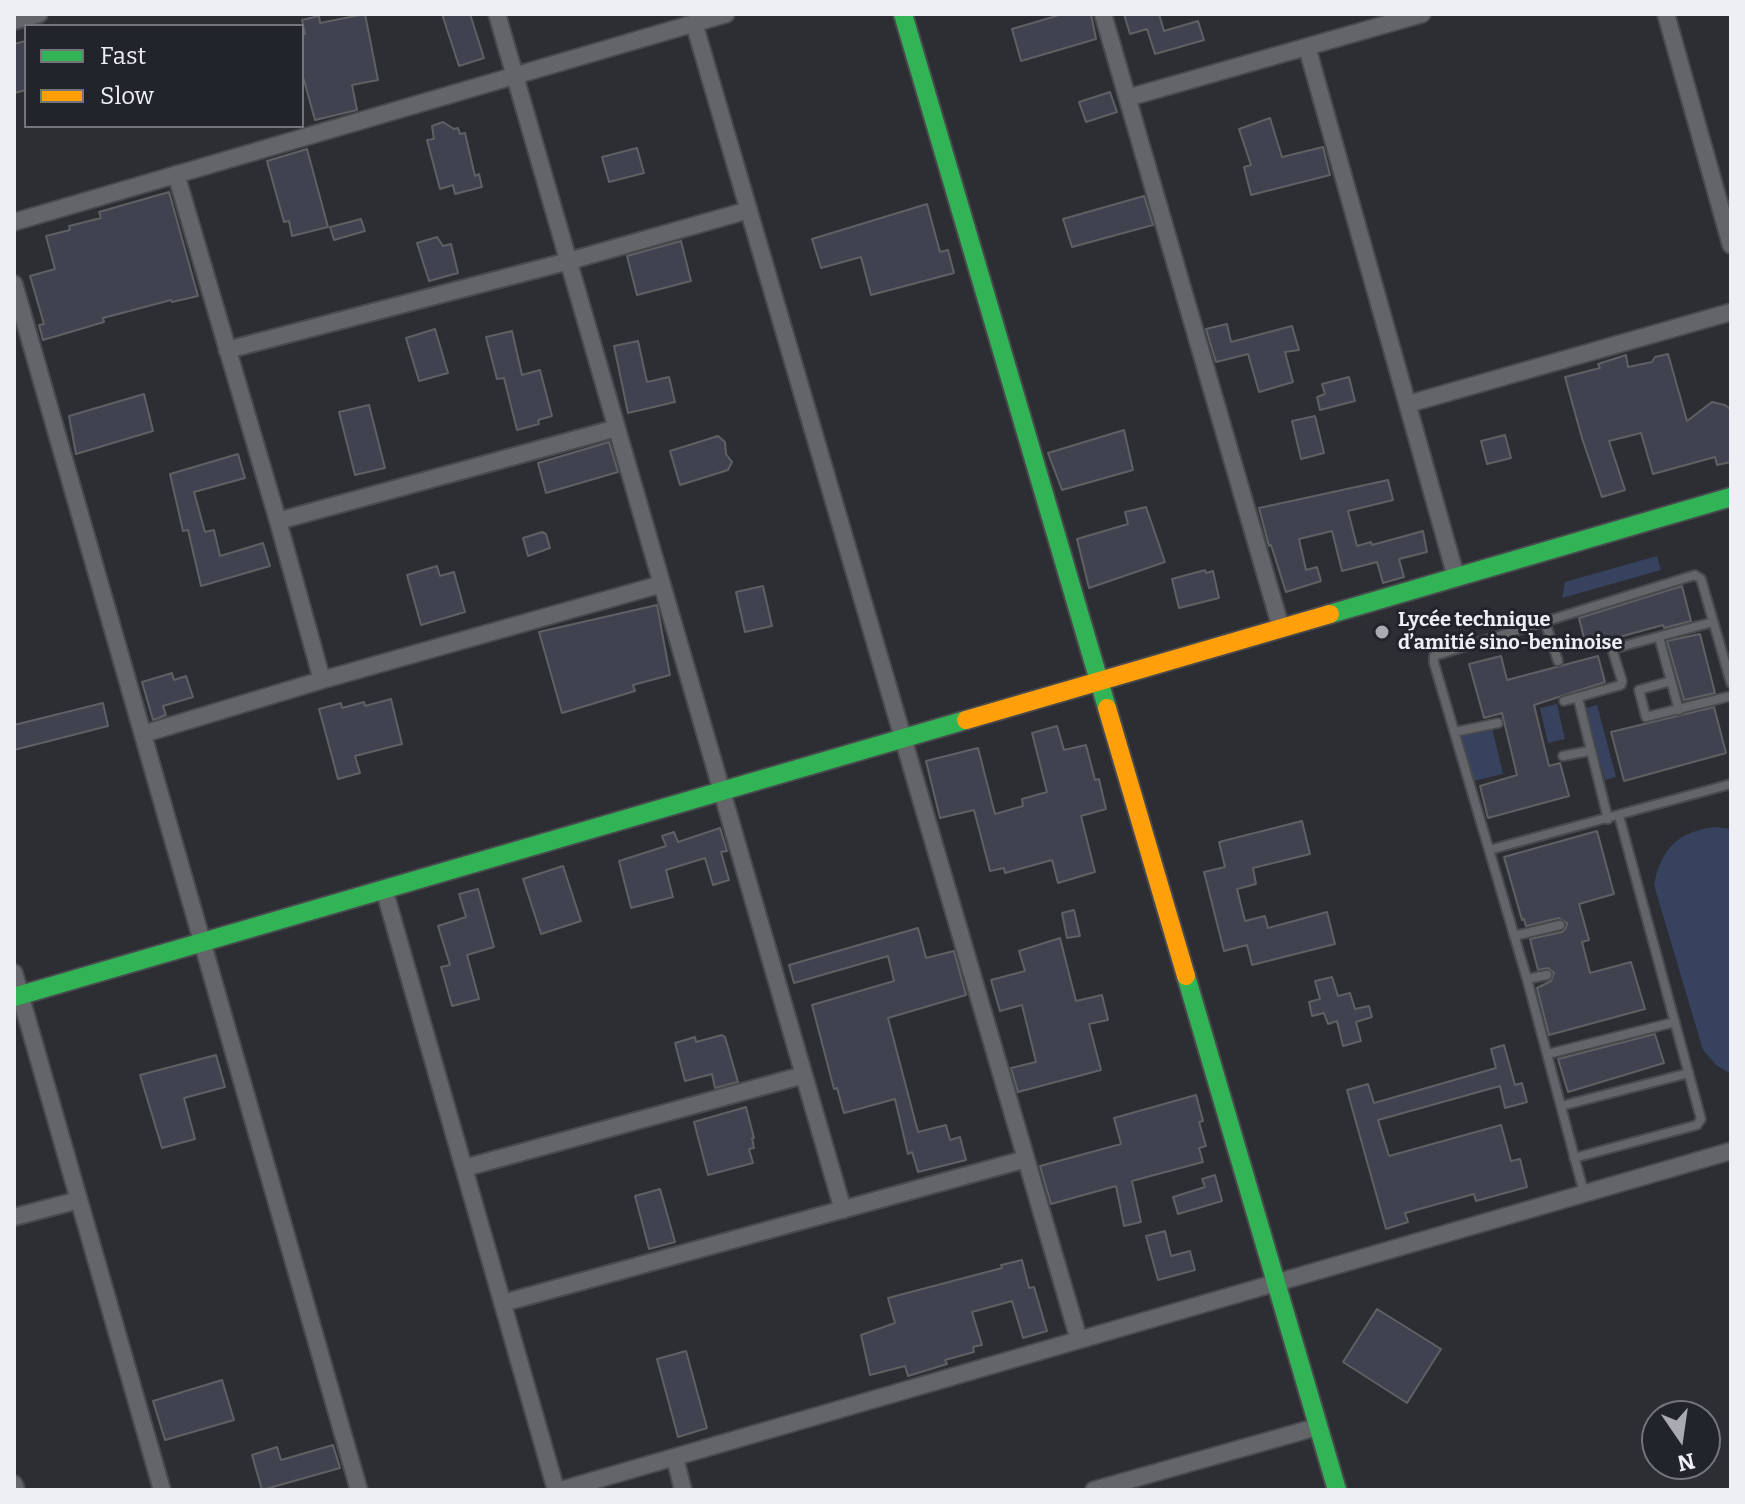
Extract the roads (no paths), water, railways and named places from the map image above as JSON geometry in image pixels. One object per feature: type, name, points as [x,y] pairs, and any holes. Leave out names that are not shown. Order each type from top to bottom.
[{"type":"street","points":[[14,21],[39,14]]},
{"type":"street","points":[[497,14],[843,1210]]},
{"type":"street","points":[[14,222],[726,14]]},
{"type":"street","points":[[903,14],[1337,1490]]},
{"type":"street","points":[[1103,14],[1281,628]]},
{"type":"street","points":[[1127,98],[1422,14]]},
{"type":"street","points":[[1666,14],[1731,245]]},
{"type":"street","points":[[694,23],[1079,1340]]},
{"type":"street","points":[[1307,47],[1456,577]]},
{"type":"street","points":[[176,174],[322,680]]},
{"type":"street","points":[[227,350],[569,261],[749,210]]},
{"type":"street","points":[[14,284],[359,1490]]},
{"type":"street","points":[[1408,404],[1731,312]]},
{"type":"street","points":[[278,521],[617,428]]},
{"type":"street","points":[[17,996],[1731,497]]},
{"type":"street","points":[[143,734],[662,584]]},
{"type":"street","points":[[384,889],[559,1490],[1731,1151]]},
{"type":"street","points":[[14,973],[17,996],[162,1490]]},
{"type":"street","points":[[464,1168],[804,1075]]},
{"type":"street","points":[[503,1303],[1026,1159]]},
{"type":"street","points":[[14,1217],[79,1200]]},
{"type":"street","points":[[1094,1490],[1317,1427]]},
{"type":"street","points":[[675,1458],[683,1490]]},
{"type":"street","points":[[14,1484],[16,1490]]},
{"type":"lane","points":[[1584,1193],[1548,1054],[1434,656],[1691,575],[1701,579],[1731,683]]},
{"type":"lane","points":[[1545,622],[1558,661]]},
{"type":"lane","points":[[1564,701],[1621,685],[1613,652],[1616,648],[1713,622]]},
{"type":"lane","points":[[1659,637],[1679,710]]},
{"type":"lane","points":[[1671,681],[1639,690],[1644,716],[1731,696]]},
{"type":"lane","points":[[1578,698],[1608,819]]},
{"type":"lane","points":[[1455,732],[1498,723]]},
{"type":"lane","points":[[1563,756],[1589,751]]},
{"type":"lane","points":[[1489,850],[1731,784]]},
{"type":"lane","points":[[1574,1158],[1697,1125],[1701,1119],[1619,816]]},
{"type":"lane","points":[[1514,936],[1560,925]]},
{"type":"lane","points":[[1527,979],[1547,975]]},
{"type":"lane","points":[[1548,1054],[1675,1022]]},
{"type":"lane","points":[[1561,1106],[1689,1073]]},
{"type":"place","name":"Lycée technique d’amitié sino-beninoise","points":[[1382,632]]}]
